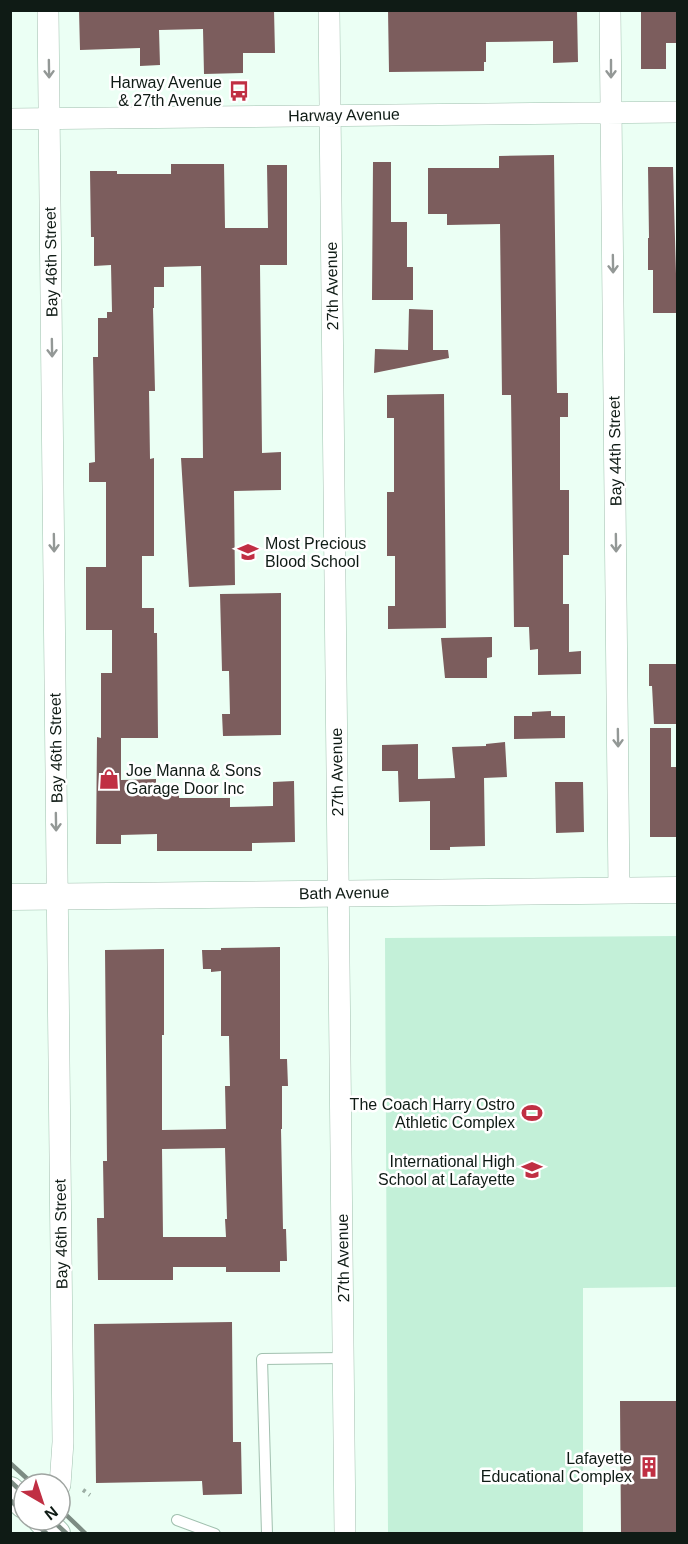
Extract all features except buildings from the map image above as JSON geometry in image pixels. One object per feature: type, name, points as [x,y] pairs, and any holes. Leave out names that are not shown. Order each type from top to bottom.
[{"type":"street","name":"Bay 46th Street","points":[[48,10],[63,1442],[61,1472]]},
{"type":"street","name":"27th Avenue","points":[[329,10],[345,1533]]},
{"type":"street","name":"Bay 44th Street","points":[[610,10],[619,891]]},
{"type":"street","name":"Harway Avenue","points":[[10,118],[678,112]]},
{"type":"street","name":"Bath Avenue","points":[[10,897],[678,890]]},
{"type":"lane","points":[[267,1533],[262,1359],[344,1358]]},
{"type":"lane","points":[[177,1521],[215,1533]]},
{"type":"path","points":[[83,1490],[90,1496]]},
{"type":"green space","name":"The Coach Harry Ostro Athletic Complex","points":[[677,936],[677,1287],[583,1288],[583,1532],[388,1533],[385,938]]},
{"type":"railway","points":[[10,1463],[20,1472]]},
{"type":"railway","points":[[72,1521],[86,1534]]},
{"type":"place","name":"Harway Avenue & 27th Avenue","points":[[239,91]]},
{"type":"place","name":"Most Precious Blood School","points":[[248,552]]},
{"type":"place","name":"Joe Manna & Sons Garage Door Inc","points":[[109,779]]},
{"type":"place","name":"The Coach Harry Ostro Athletic Complex","points":[[532,1113]]},
{"type":"place","name":"International High School at Lafayette","points":[[532,1170]]},
{"type":"place","name":"Lafayette Educational Complex","points":[[649,1467]]}]
